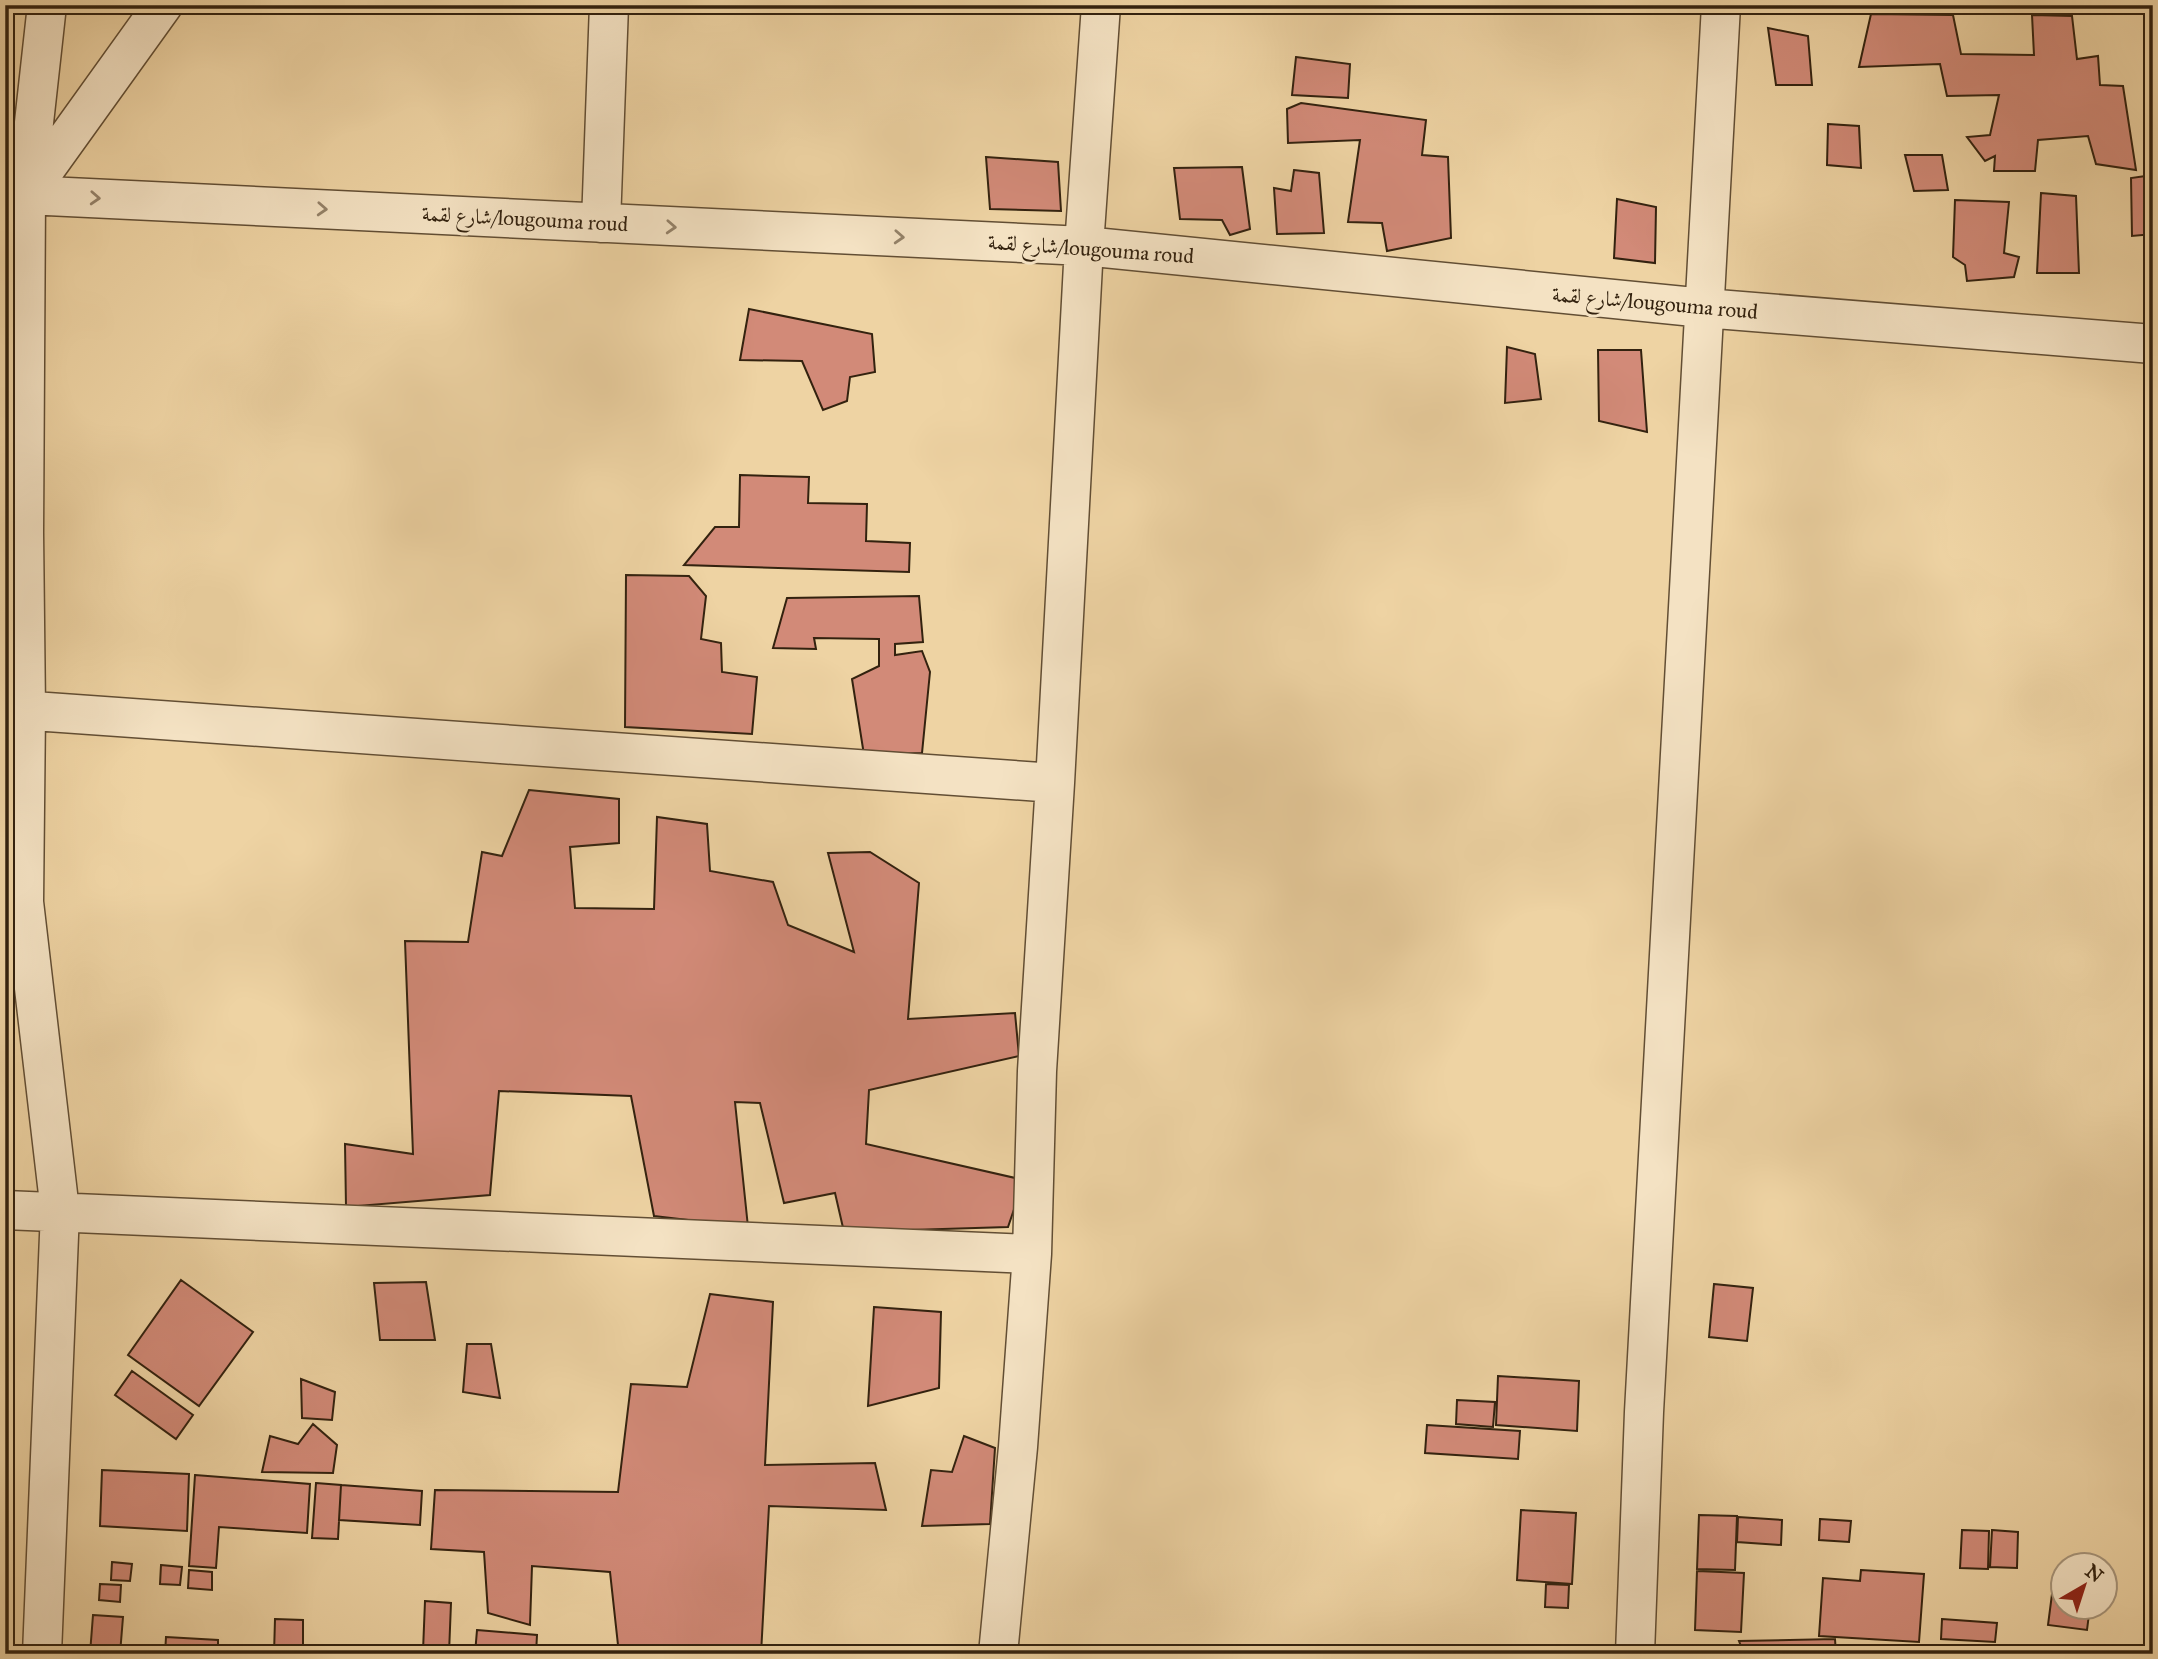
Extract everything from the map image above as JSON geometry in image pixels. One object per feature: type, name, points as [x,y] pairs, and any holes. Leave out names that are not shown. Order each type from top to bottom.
[{"type":"street","points":[[42,1654],[60,1211],[24,902],[16,709],[24,533],[16,194],[47,5]]},
{"type":"street","points":[[16,194],[163,5]]},
{"type":"street","points":[[601,223],[609,5]]},
{"type":"street","points":[[998,1654],[1018,1447],[1031,1254],[1037,1071],[1084,246],[1101,5]]},
{"type":"street","points":[[1635,1654],[1644,1412],[1721,5]]},
{"type":"street","name":"شارع لقمة/lougouma roud","points":[[16,194],[1084,246],[1704,308],[2153,344]]},
{"type":"street","points":[[16,709],[1055,783]]},
{"type":"street","points":[[5,1210],[1031,1254]]},
{"type":"building","points":[[1871,14],[1953,15],[1961,54],[2034,55],[2032,15],[2072,16],[2077,59],[2098,56],[2100,85],[2123,86],[2136,170],[2096,164],[2088,136],[2038,140],[2035,171],[1994,171],[1995,156],[1985,161],[1967,137],[1990,135],[1999,95],[1947,96],[1940,64],[1859,67]]},
{"type":"building","points":[[1768,28],[1808,36],[1812,85],[1776,85]]},
{"type":"building","points":[[1296,57],[1350,64],[1348,98],[1292,95]]},
{"type":"building","points":[[1301,103],[1426,120],[1422,155],[1448,157],[1451,238],[1387,251],[1382,223],[1348,222],[1360,140],[1288,143],[1287,109]]},
{"type":"building","points":[[1828,124],[1859,126],[1861,168],[1827,165]]},
{"type":"building","points":[[1905,155],[1942,155],[1948,190],[1914,191]]},
{"type":"building","points":[[986,157],[1058,162],[1061,211],[990,209]]},
{"type":"building","points":[[1242,167],[1250,229],[1230,235],[1222,220],[1180,219],[1174,168]]},
{"type":"building","points":[[1294,170],[1319,173],[1324,233],[1277,234],[1274,188],[1291,191]]},
{"type":"building","points":[[2153,175],[2153,234],[2132,236],[2131,178]]},
{"type":"building","points":[[2041,193],[2076,196],[2079,273],[2037,273]]},
{"type":"building","points":[[1617,199],[1656,207],[1655,263],[1614,258]]},
{"type":"building","points":[[1955,200],[2009,202],[2004,253],[2019,257],[2014,277],[1967,281],[1965,265],[1953,257]]},
{"type":"building","points":[[749,309],[872,334],[875,372],[850,377],[847,401],[823,410],[802,361],[740,360]]},
{"type":"building","points":[[1507,347],[1535,354],[1541,399],[1505,403]]},
{"type":"building","points":[[1598,350],[1641,350],[1647,432],[1599,421]]},
{"type":"building","points":[[740,475],[809,477],[808,503],[867,504],[866,541],[910,543],[909,572],[684,565],[715,527],[739,527]]},
{"type":"building","points":[[626,575],[689,576],[706,596],[701,639],[721,643],[722,672],[757,677],[752,734],[625,727]]},
{"type":"building","points":[[919,596],[923,642],[895,644],[895,655],[922,651],[930,672],[922,753],[864,755],[852,679],[879,666],[879,639],[814,638],[816,649],[773,648],[787,598]]},
{"type":"building","points":[[529,790],[619,799],[619,843],[570,847],[575,908],[654,909],[657,817],[707,824],[710,871],[773,882],[788,925],[854,952],[828,853],[870,852],[919,883],[908,1019],[1015,1013],[1019,1056],[869,1090],[866,1144],[1024,1180],[1008,1227],[844,1232],[835,1193],[784,1203],[760,1103],[735,1102],[748,1227],[654,1216],[631,1096],[499,1091],[490,1195],[346,1207],[345,1144],[413,1154],[405,941],[468,942],[482,852],[502,856]]},
{"type":"building","points":[[181,1280],[253,1332],[199,1406],[128,1355]]},
{"type":"building","points":[[426,1282],[435,1340],[380,1340],[374,1283]]},
{"type":"building","points":[[1714,1284],[1753,1288],[1747,1341],[1709,1337]]},
{"type":"building","points":[[710,1294],[773,1302],[765,1465],[875,1463],[886,1510],[769,1506],[761,1654],[619,1654],[610,1572],[532,1566],[530,1625],[488,1613],[484,1552],[431,1549],[435,1490],[618,1492],[631,1384],[687,1387]]},
{"type":"building","points":[[874,1307],[941,1312],[939,1388],[868,1406]]},
{"type":"building","points":[[467,1344],[491,1344],[500,1398],[463,1392]]},
{"type":"building","points":[[132,1371],[193,1415],[176,1439],[115,1395]]},
{"type":"building","points":[[1498,1376],[1579,1381],[1577,1431],[1496,1425]]},
{"type":"building","points":[[301,1379],[335,1392],[332,1420],[302,1418]]},
{"type":"building","points":[[1457,1400],[1495,1402],[1493,1427],[1456,1424]]},
{"type":"building","points":[[313,1424],[337,1445],[333,1473],[262,1472],[270,1436],[298,1444]]},
{"type":"building","points":[[1427,1425],[1520,1431],[1518,1459],[1425,1453]]},
{"type":"building","points":[[964,1436],[995,1448],[990,1524],[922,1526],[931,1470],[952,1472]]},
{"type":"building","points":[[102,1470],[189,1474],[187,1531],[100,1526]]},
{"type":"building","points":[[195,1475],[310,1484],[307,1533],[219,1527],[216,1568],[189,1566]]},
{"type":"building","points":[[316,1483],[341,1485],[338,1539],[312,1538]]},
{"type":"building","points":[[341,1485],[422,1491],[420,1525],[339,1520]]},
{"type":"building","points":[[1521,1510],[1576,1513],[1572,1584],[1517,1580]]},
{"type":"building","points":[[1699,1515],[1737,1516],[1735,1570],[1697,1569]]},
{"type":"building","points":[[1738,1517],[1782,1520],[1781,1545],[1737,1542]]},
{"type":"building","points":[[1820,1519],[1851,1521],[1849,1542],[1819,1540]]},
{"type":"building","points":[[1962,1530],[1989,1531],[1988,1569],[1960,1568]]},
{"type":"building","points":[[1992,1530],[2018,1532],[2017,1568],[1990,1567]]},
{"type":"building","points":[[112,1562],[132,1564],[130,1581],[111,1580]]},
{"type":"building","points":[[161,1565],[182,1567],[180,1585],[160,1584]]},
{"type":"building","points":[[189,1570],[212,1572],[212,1590],[188,1588]]},
{"type":"building","points":[[1861,1570],[1924,1574],[1919,1642],[1819,1636],[1823,1578],[1860,1581]]},
{"type":"building","points":[[1697,1571],[1744,1573],[1741,1632],[1695,1630]]},
{"type":"building","points":[[100,1584],[121,1585],[120,1602],[99,1600]]},
{"type":"building","points":[[1546,1584],[1569,1585],[1568,1608],[1545,1607]]},
{"type":"building","points":[[425,1601],[451,1603],[449,1653],[423,1651]]},
{"type":"building","points":[[2050,1610],[2050,1620],[2088,1620],[2087,1630],[2048,1625]]},
{"type":"building","points":[[93,1615],[123,1617],[120,1654],[90,1654]]},
{"type":"building","points":[[275,1619],[303,1620],[303,1654],[274,1654]]},
{"type":"building","points":[[1942,1619],[1997,1623],[1995,1642],[1941,1639]]},
{"type":"building","points":[[477,1630],[537,1635],[536,1654],[475,1654]]},
{"type":"building","points":[[166,1637],[218,1640],[218,1654],[165,1654]]},
{"type":"building","points":[[1835,1639],[1836,1654],[1744,1654],[1739,1641]]}]
